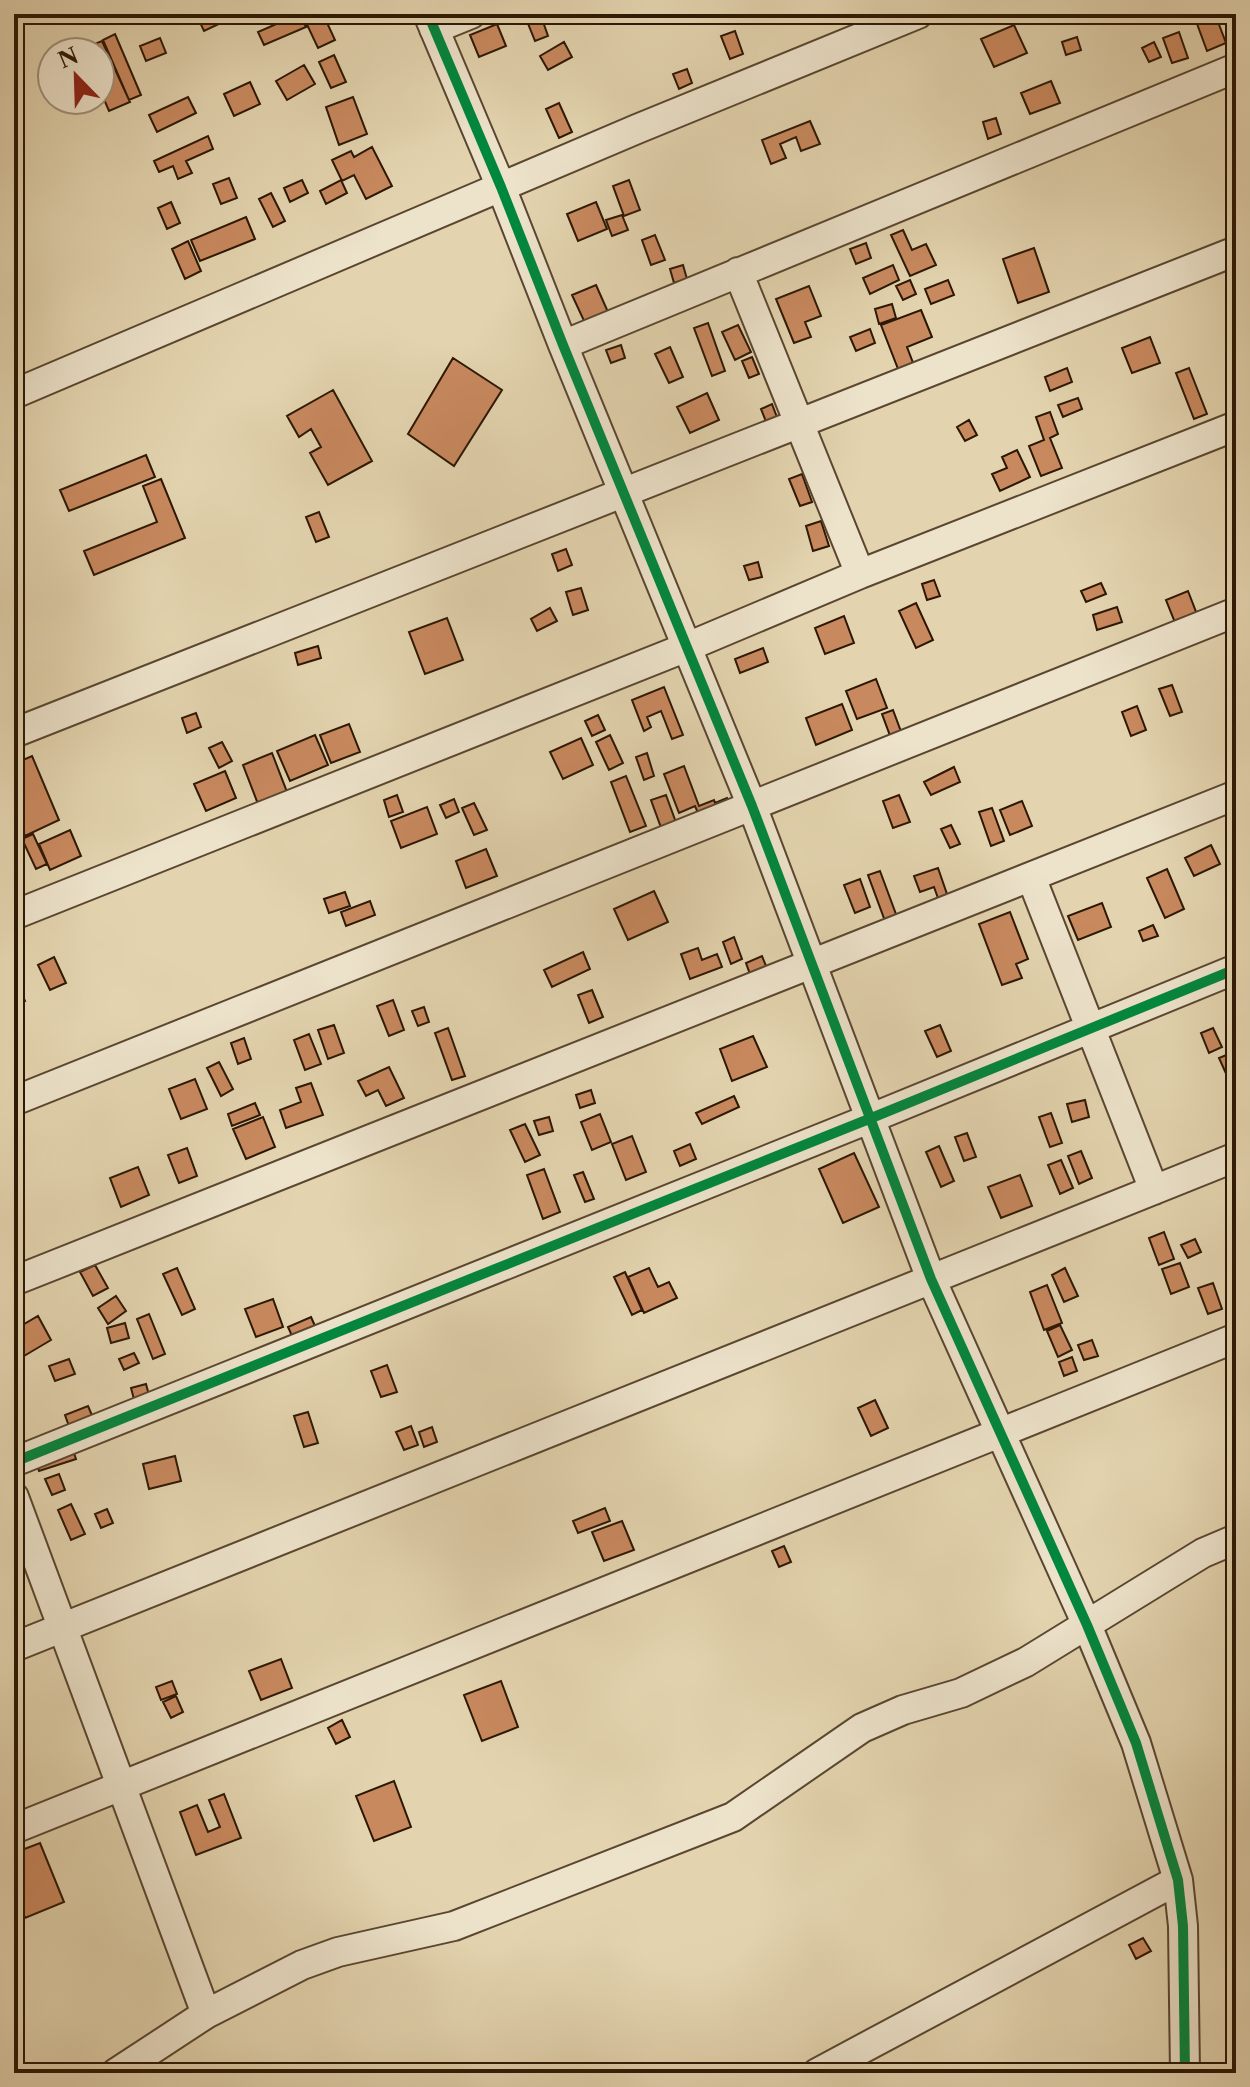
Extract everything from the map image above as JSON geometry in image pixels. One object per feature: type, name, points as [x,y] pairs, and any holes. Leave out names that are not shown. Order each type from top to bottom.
[{"type":"street","points":[[471,14],[431,22],[752,806],[931,1279],[1087,1625],[1136,1743],[1178,1880],[1183,1926],[1185,2073]]},
{"type":"street","points":[[14,394],[637,129],[918,14]]},
{"type":"street","points":[[563,345],[1236,68]]},
{"type":"street","points":[[14,733],[1236,251]]},
{"type":"street","points":[[738,272],[860,574]]},
{"type":"street","points":[[14,915],[1236,426]]},
{"type":"street","points":[[14,1101],[1236,612]]},
{"type":"street","points":[[14,1281],[1236,795]]},
{"type":"street","points":[[1031,877],[1154,1190]]},
{"type":"street","points":[[14,1462],[1236,969]]},
{"type":"street","points":[[14,1647],[1236,1157]]},
{"type":"street","points":[[14,1829],[1236,1338]]},
{"type":"street","points":[[14,1497],[206,2014]]},
{"type":"street","points":[[116,2073],[206,2014],[302,1965],[338,1952],[454,1926],[733,1817],[862,1728],[903,1710],[961,1693],[1026,1662],[1203,1553],[1236,1539]]},
{"type":"street","points":[[817,2073],[1178,1880]]},
{"type":"building","points":[[196,14],[219,14],[223,22],[204,31]]},
{"type":"building","points":[[299,14],[306,27],[264,45],[258,32]]},
{"type":"building","points":[[302,14],[323,14],[335,40],[318,48]]},
{"type":"building","points":[[1215,14],[1226,43],[1207,51],[1196,21]]},
{"type":"building","points":[[541,16],[548,36],[535,41],[527,21]]},
{"type":"building","points":[[497,24],[506,46],[479,57],[470,35]]},
{"type":"building","points":[[1014,25],[1027,53],[994,67],[981,39]]},
{"type":"building","points":[[735,31],[743,54],[730,59],[721,36]]},
{"type":"building","points":[[1179,32],[1188,58],[1172,63],[1163,38]]},
{"type":"building","points":[[116,36],[141,95],[129,100],[116,70]]},
{"type":"building","points":[[1077,37],[1081,50],[1066,55],[1062,42]]},
{"type":"building","points":[[160,38],[166,53],[146,61],[140,46]]},
{"type":"building","points":[[564,42],[572,57],[548,70],[540,56]]},
{"type":"building","points":[[1154,42],[1161,57],[1149,62],[1142,48]]},
{"type":"building","points":[[334,55],[346,82],[331,88],[319,62]]},
{"type":"building","points":[[304,65],[315,84],[287,100],[276,81]]},
{"type":"building","points":[[687,69],[692,83],[679,89],[673,74]]},
{"type":"building","points":[[116,72],[130,102],[116,108]]},
{"type":"building","points":[[1051,81],[1060,103],[1030,114],[1021,93]]},
{"type":"building","points":[[250,82],[260,104],[234,116],[224,94]]},
{"type":"building","points":[[188,97],[196,113],[157,132],[149,115]]},
{"type":"building","points":[[353,97],[367,134],[339,145],[326,107]]},
{"type":"building","points":[[559,103],[572,132],[559,138],[546,109]]},
{"type":"building","points":[[996,118],[1001,134],[988,139],[983,122]]},
{"type":"building","points":[[810,121],[820,144],[801,151],[796,137],[780,144],[786,158],[771,164],[762,140]]},
{"type":"building","points":[[208,136],[213,149],[186,161],[192,173],[178,179],[173,166],[159,172],[154,161]]},
{"type":"building","points":[[372,147],[392,186],[366,199],[354,175],[342,181],[332,160],[351,151],[354,157]]},
{"type":"building","points":[[229,178],[237,198],[221,204],[213,184]]},
{"type":"building","points":[[302,180],[308,193],[290,202],[284,188]]},
{"type":"building","points":[[341,180],[347,193],[326,204],[320,191]]},
{"type":"building","points":[[629,180],[640,210],[624,216],[613,186]]},
{"type":"building","points":[[271,193],[285,221],[273,227],[259,199]]},
{"type":"building","points":[[171,202],[180,223],[167,229],[158,208]]},
{"type":"building","points":[[596,202],[607,229],[578,241],[567,214]]},
{"type":"building","points":[[622,215],[628,230],[612,236],[606,220]]},
{"type":"building","points":[[246,217],[255,239],[200,261],[191,240]]},
{"type":"building","points":[[903,230],[912,250],[926,244],[936,265],[910,276],[891,235]]},
{"type":"building","points":[[655,235],[665,260],[651,265],[642,240]]},
{"type":"building","points":[[188,241],[201,271],[185,279],[172,249]]},
{"type":"building","points":[[866,243],[871,258],[856,264],[850,249]]},
{"type":"building","points":[[1034,248],[1049,292],[1018,303],[1003,259]]},
{"type":"building","points":[[683,265],[687,279],[674,283],[670,269]]},
{"type":"building","points":[[893,265],[899,280],[870,294],[863,278]]},
{"type":"building","points":[[910,280],[916,294],[903,300],[896,286]]},
{"type":"building","points":[[948,280],[954,295],[931,304],[925,289]]},
{"type":"building","points":[[596,285],[608,312],[585,323],[572,295]]},
{"type":"building","points":[[809,286],[821,316],[805,322],[811,337],[794,343],[776,299]]},
{"type":"building","points":[[892,304],[896,318],[879,324],[875,309]]},
{"type":"building","points":[[921,310],[932,337],[907,347],[915,368],[900,374],[881,325]]},
{"type":"building","points":[[708,323],[725,371],[712,376],[694,328]]},
{"type":"building","points":[[738,325],[751,352],[735,360],[722,332]]},
{"type":"building","points":[[870,329],[875,343],[856,351],[850,337]]},
{"type":"building","points":[[1150,337],[1160,363],[1132,373],[1122,348]]},
{"type":"building","points":[[621,345],[625,358],[611,363],[606,350]]},
{"type":"building","points":[[670,347],[683,377],[669,383],[655,354]]},
{"type":"building","points":[[752,357],[759,374],[749,378],[742,361]]},
{"type":"building","points":[[453,358],[502,390],[454,466],[408,434]]},
{"type":"building","points":[[1067,368],[1072,382],[1050,391],[1045,377]]},
{"type":"building","points":[[1189,368],[1207,414],[1194,419],[1176,373]]},
{"type":"building","points":[[333,390],[372,461],[328,485],[310,453],[321,447],[311,429],[299,437],[287,416]]},
{"type":"building","points":[[707,393],[719,420],[690,433],[677,407]]},
{"type":"building","points":[[1078,398],[1082,409],[1063,417],[1058,405]]},
{"type":"building","points":[[772,404],[778,420],[767,424],[761,409]]},
{"type":"building","points":[[1050,412],[1058,434],[1050,438],[1062,468],[1041,476],[1029,446],[1044,440],[1036,417]]},
{"type":"building","points":[[969,420],[977,435],[965,441],[957,427]]},
{"type":"building","points":[[1017,450],[1030,477],[1000,491],[992,474],[1007,468],[1002,457]]},
{"type":"building","points":[[146,455],[155,477],[69,511],[60,490]]},
{"type":"building","points":[[802,474],[812,502],[800,506],[789,479]]},
{"type":"building","points":[[161,479],[185,538],[94,575],[84,551],[157,522],[143,486]]},
{"type":"building","points":[[319,512],[329,537],[316,542],[306,517]]},
{"type":"building","points":[[821,521],[829,546],[813,551],[806,526]]},
{"type":"building","points":[[566,549],[572,565],[558,571],[552,554]]},
{"type":"building","points":[[758,562],[762,577],[749,580],[744,566]]},
{"type":"building","points":[[934,580],[940,596],[927,600],[922,584]]},
{"type":"building","points":[[1101,583],[1106,594],[1086,602],[1081,591]]},
{"type":"building","points":[[581,588],[588,610],[573,615],[566,592]]},
{"type":"building","points":[[1188,591],[1198,617],[1176,625],[1166,600]]},
{"type":"building","points":[[916,603],[933,640],[916,648],[899,611]]},
{"type":"building","points":[[1117,607],[1122,622],[1097,630],[1093,615]]},
{"type":"building","points":[[550,608],[557,621],[537,631],[531,619]]},
{"type":"building","points":[[844,616],[854,643],[825,654],[815,628]]},
{"type":"building","points":[[447,618],[463,660],[425,674],[409,632]]},
{"type":"building","points":[[318,646],[321,658],[298,665],[295,653]]},
{"type":"building","points":[[763,648],[768,662],[740,673],[735,659]]},
{"type":"building","points":[[876,679],[887,708],[857,719],[846,691]]},
{"type":"building","points":[[1172,685],[1182,712],[1170,716],[1159,689]]},
{"type":"building","points":[[664,687],[683,735],[672,739],[661,711],[647,717],[651,727],[644,731],[632,700]]},
{"type":"building","points":[[842,704],[852,730],[816,745],[806,718]]},
{"type":"building","points":[[1137,706],[1146,730],[1131,736],[1122,712]]},
{"type":"building","points":[[893,710],[903,737],[892,741],[882,714]]},
{"type":"building","points":[[196,713],[201,727],[187,733],[182,718]]},
{"type":"building","points":[[598,715],[605,730],[592,736],[585,721]]},
{"type":"building","points":[[349,724],[360,752],[331,763],[320,735]]},
{"type":"building","points":[[315,735],[328,765],[290,781],[277,751]]},
{"type":"building","points":[[610,735],[623,763],[609,770],[596,742]]},
{"type":"building","points":[[581,738],[593,765],[563,779],[550,752]]},
{"type":"building","points":[[222,742],[232,761],[219,768],[209,748]]},
{"type":"building","points":[[272,753],[287,792],[258,804],[243,765]]},
{"type":"building","points":[[647,753],[654,776],[644,780],[636,757]]},
{"type":"building","points":[[32,756],[59,820],[25,836],[14,811],[14,764]]},
{"type":"building","points":[[684,766],[699,806],[727,798],[732,810],[702,822],[695,806],[679,813],[664,774]]},
{"type":"building","points":[[954,767],[960,782],[931,795],[924,782]]},
{"type":"building","points":[[225,771],[236,798],[206,811],[194,784]]},
{"type":"building","points":[[626,776],[646,826],[630,832],[611,782]]},
{"type":"building","points":[[397,795],[403,812],[389,817],[384,800]]},
{"type":"building","points":[[666,795],[678,828],[663,833],[651,800]]},
{"type":"building","points":[[899,795],[910,822],[893,828],[883,801]]},
{"type":"building","points":[[454,799],[459,812],[446,818],[440,805]]},
{"type":"building","points":[[1022,801],[1032,826],[1010,835],[1000,810]]},
{"type":"building","points":[[474,803],[487,830],[474,835],[462,808]]},
{"type":"building","points":[[427,807],[437,834],[401,848],[391,821]]},
{"type":"building","points":[[992,808],[1004,841],[991,846],[979,812]]},
{"type":"building","points":[[951,825],[960,844],[950,848],[941,829]]},
{"type":"building","points":[[70,830],[81,856],[50,870],[39,844]]},
{"type":"building","points":[[33,834],[47,864],[36,869],[22,839]]},
{"type":"building","points":[[1211,845],[1220,864],[1194,876],[1185,858]]},
{"type":"building","points":[[486,849],[497,876],[466,888],[456,861]]},
{"type":"building","points":[[938,868],[948,897],[939,901],[934,887],[920,892],[914,876]]},
{"type":"building","points":[[1167,869],[1184,909],[1165,918],[1147,878]]},
{"type":"building","points":[[880,871],[897,917],[885,921],[868,875]]},
{"type":"building","points":[[860,879],[870,907],[855,913],[844,885]]},
{"type":"building","points":[[654,891],[668,922],[628,940],[614,909]]},
{"type":"building","points":[[345,892],[350,906],[329,913],[324,899]]},
{"type":"building","points":[[370,901],[375,915],[346,926],[341,912]]},
{"type":"building","points":[[1102,903],[1111,927],[1078,940],[1068,916]]},
{"type":"building","points":[[1010,912],[1028,959],[1016,964],[1022,978],[1002,985],[979,924]]},
{"type":"building","points":[[1153,925],[1158,936],[1143,941],[1139,931]]},
{"type":"building","points":[[734,937],[742,959],[731,964],[723,942]]},
{"type":"building","points":[[698,948],[702,960],[717,954],[722,967],[690,979],[681,954]]},
{"type":"building","points":[[583,952],[590,969],[552,987],[544,970]]},
{"type":"building","points":[[762,956],[768,971],[751,977],[746,963]]},
{"type":"building","points":[[54,957],[66,983],[50,990],[38,965]]},
{"type":"building","points":[[14,977],[25,1001],[14,1006]]},
{"type":"building","points":[[592,990],[603,1017],[589,1023],[578,995]]},
{"type":"building","points":[[393,1000],[404,1030],[389,1036],[377,1006]]},
{"type":"building","points":[[424,1007],[429,1022],[418,1026],[412,1011]]},
{"type":"building","points":[[334,1025],[344,1053],[328,1059],[318,1030]]},
{"type":"building","points":[[940,1025],[951,1051],[937,1057],[925,1031]]},
{"type":"building","points":[[448,1028],[465,1076],[452,1080],[435,1033]]},
{"type":"building","points":[[1213,1028],[1222,1047],[1209,1053],[1201,1033]]},
{"type":"building","points":[[309,1034],[321,1064],[305,1070],[294,1040]]},
{"type":"building","points":[[753,1036],[767,1067],[732,1081],[720,1049]]},
{"type":"building","points":[[244,1038],[251,1059],[238,1064],[231,1043]]},
{"type":"building","points":[[1236,1051],[1236,1075],[1228,1078],[1219,1058]]},
{"type":"building","points":[[219,1062],[233,1089],[221,1096],[207,1068]]},
{"type":"building","points":[[389,1067],[404,1098],[386,1106],[378,1090],[366,1096],[358,1081]]},
{"type":"building","points":[[195,1079],[207,1109],[181,1119],[169,1089]]},
{"type":"building","points":[[311,1083],[323,1115],[286,1128],[280,1110],[301,1102],[296,1088]]},
{"type":"building","points":[[591,1090],[595,1103],[580,1108],[576,1095]]},
{"type":"building","points":[[734,1096],[739,1107],[702,1124],[696,1113]]},
{"type":"building","points":[[1085,1100],[1089,1117],[1072,1122],[1067,1104]]},
{"type":"building","points":[[255,1103],[260,1115],[232,1126],[228,1114]]},
{"type":"building","points":[[1051,1113],[1062,1143],[1050,1147],[1039,1117]]},
{"type":"building","points":[[600,1114],[611,1142],[592,1150],[581,1122]]},
{"type":"building","points":[[263,1117],[275,1147],[246,1159],[233,1129]]},
{"type":"building","points":[[549,1117],[553,1131],[539,1135],[534,1121]]},
{"type":"building","points":[[525,1124],[540,1155],[525,1162],[510,1130]]},
{"type":"building","points":[[967,1133],[976,1157],[964,1161],[955,1137]]},
{"type":"building","points":[[632,1136],[646,1172],[626,1180],[612,1144]]},
{"type":"building","points":[[690,1144],[696,1159],[680,1166],[674,1151]]},
{"type":"building","points":[[939,1146],[954,1181],[941,1187],[926,1152]]},
{"type":"building","points":[[187,1148],[197,1176],[179,1183],[168,1155]]},
{"type":"building","points":[[1081,1151],[1092,1178],[1079,1184],[1068,1156]]},
{"type":"building","points":[[854,1153],[879,1207],[843,1223],[819,1169]]},
{"type":"building","points":[[1061,1160],[1073,1188],[1060,1194],[1048,1165]]},
{"type":"building","points":[[138,1167],[149,1195],[121,1207],[110,1178]]},
{"type":"building","points":[[544,1169],[560,1212],[543,1219],[527,1175]]},
{"type":"building","points":[[583,1172],[594,1199],[585,1202],[574,1175]]},
{"type":"building","points":[[1020,1175],[1032,1206],[1001,1218],[988,1187]]},
{"type":"building","points":[[1164,1232],[1174,1259],[1159,1265],[1149,1238]]},
{"type":"building","points":[[1195,1239],[1201,1252],[1188,1258],[1181,1245]]},
{"type":"building","points":[[1180,1263],[1189,1287],[1171,1294],[1162,1269]]},
{"type":"building","points":[[95,1265],[108,1288],[93,1296],[80,1272]]},
{"type":"building","points":[[177,1268],[195,1309],[182,1315],[163,1274]]},
{"type":"building","points":[[649,1268],[658,1287],[669,1282],[677,1298],[644,1313],[628,1277]]},
{"type":"building","points":[[1065,1268],[1078,1296],[1064,1302],[1052,1275]]},
{"type":"building","points":[[625,1272],[642,1310],[632,1315],[614,1277]]},
{"type":"building","points":[[1213,1283],[1222,1309],[1208,1314],[1198,1288]]},
{"type":"building","points":[[1047,1285],[1062,1323],[1044,1330],[1030,1292]]},
{"type":"building","points":[[116,1296],[126,1311],[108,1324],[98,1308]]},
{"type":"building","points":[[273,1299],[283,1327],[256,1337],[245,1309]]},
{"type":"building","points":[[149,1314],[165,1354],[153,1359],[137,1319]]},
{"type":"building","points":[[38,1316],[51,1340],[24,1356],[14,1339],[14,1330]]},
{"type":"building","points":[[311,1317],[319,1335],[296,1345],[288,1327]]},
{"type":"building","points":[[125,1323],[129,1338],[111,1343],[107,1328]]},
{"type":"building","points":[[1060,1325],[1072,1350],[1058,1357],[1047,1331]]},
{"type":"building","points":[[1092,1340],[1098,1356],[1084,1360],[1078,1345]]},
{"type":"building","points":[[134,1353],[139,1363],[124,1370],[119,1359]]},
{"type":"building","points":[[1072,1357],[1077,1371],[1064,1376],[1059,1362]]},
{"type":"building","points":[[69,1359],[75,1374],[55,1381],[49,1366]]},
{"type":"building","points":[[387,1365],[397,1392],[381,1397],[371,1371]]},
{"type":"building","points":[[146,1384],[150,1399],[135,1403],[131,1388]]},
{"type":"building","points":[[875,1400],[888,1428],[871,1436],[858,1408]]},
{"type":"building","points":[[88,1406],[94,1420],[70,1429],[65,1415]]},
{"type":"building","points":[[308,1412],[318,1443],[304,1447],[294,1416]]},
{"type":"building","points":[[411,1426],[418,1445],[404,1450],[396,1432]]},
{"type":"building","points":[[432,1427],[437,1442],[424,1447],[419,1432]]},
{"type":"building","points":[[73,1450],[76,1459],[39,1471],[36,1462]]},
{"type":"building","points":[[175,1456],[181,1481],[149,1489],[143,1464]]},
{"type":"building","points":[[59,1474],[65,1490],[52,1495],[45,1479]]},
{"type":"building","points":[[71,1504],[85,1534],[71,1540],[58,1510]]},
{"type":"building","points":[[605,1508],[610,1521],[578,1533],[573,1521]]},
{"type":"building","points":[[107,1509],[113,1523],[101,1528],[95,1514]]},
{"type":"building","points":[[622,1521],[634,1550],[604,1561],[592,1532]]},
{"type":"building","points":[[784,1546],[791,1562],[779,1567],[772,1551]]},
{"type":"building","points":[[281,1659],[292,1688],[261,1700],[249,1671]]},
{"type":"building","points":[[172,1681],[177,1694],[161,1700],[156,1687]]},
{"type":"building","points":[[501,1681],[518,1727],[482,1741],[464,1695]]},
{"type":"building","points":[[176,1696],[183,1712],[171,1718],[163,1702]]},
{"type":"building","points":[[342,1720],[350,1737],[336,1744],[328,1728]]},
{"type":"building","points":[[394,1781],[411,1827],[374,1841],[356,1796]]},
{"type":"building","points":[[224,1794],[241,1838],[196,1855],[180,1812],[197,1805],[208,1832],[220,1827],[209,1800]]},
{"type":"building","points":[[40,1843],[64,1902],[25,1918],[14,1891],[14,1853]]},
{"type":"building","points":[[1143,1938],[1151,1951],[1136,1959],[1129,1945]]},
{"type":"cycle path","points":[[428,14],[752,806],[931,1279],[1087,1625],[1136,1743],[1178,1880],[1183,1926],[1185,2073]]},
{"type":"cycle path","points":[[14,1462],[1236,969]]}]
